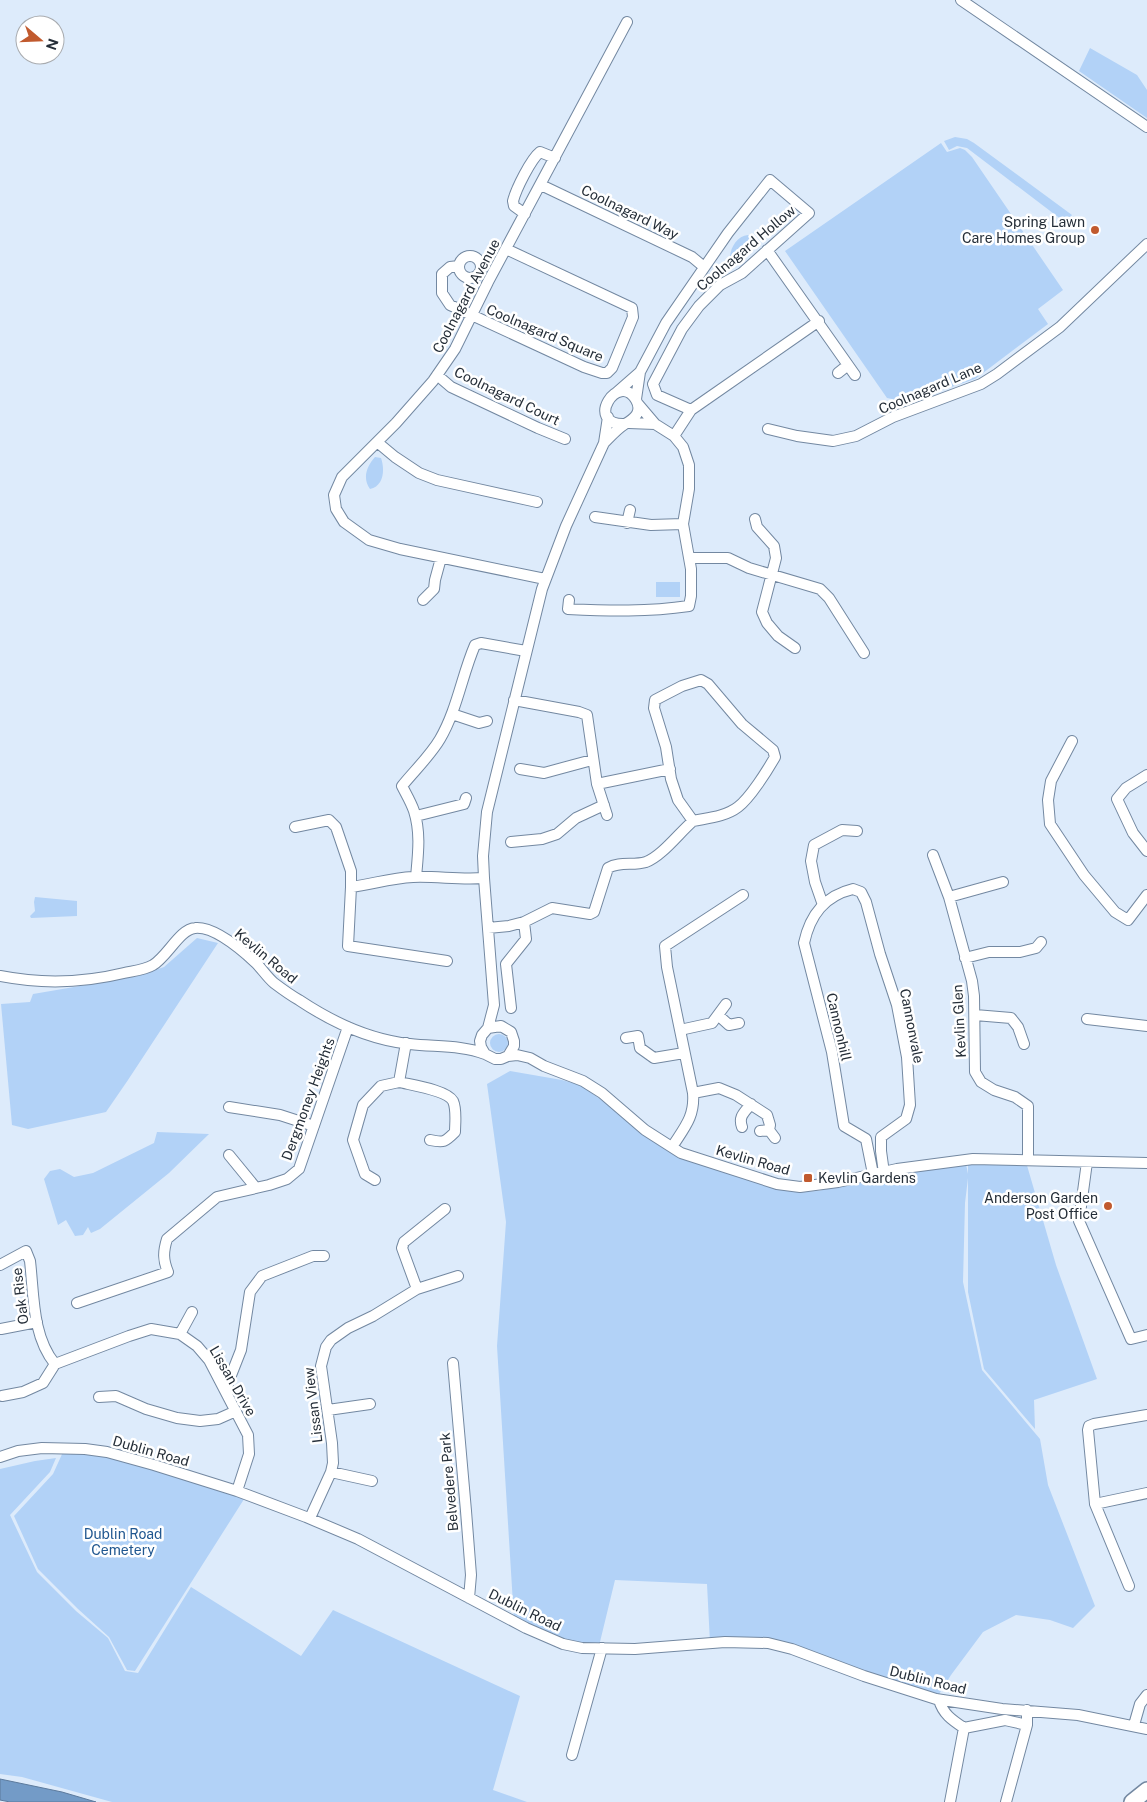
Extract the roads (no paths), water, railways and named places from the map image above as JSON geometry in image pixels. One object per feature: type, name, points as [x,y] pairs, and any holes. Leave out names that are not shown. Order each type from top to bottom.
[{"type":"highway","points":[[1132,1802],[1147,1790]]},
{"type":"street","points":[[961,0],[1147,127]]},
{"type":"street","name":"Coolnagard Avenue","points":[[545,580],[400,549],[369,540],[344,522],[336,509],[334,495],[342,477],[438,375],[455,350],[506,249],[627,22]]},
{"type":"street","points":[[525,214],[514,206],[513,201],[536,155],[540,152],[555,158]]},
{"type":"street","name":"Coolnagard Hollow","points":[[691,410],[657,395],[653,384],[682,329],[699,306],[720,285],[742,273],[809,213],[770,180],[704,267]]},
{"type":"street","name":"Coolnagard Way","points":[[541,185],[692,257],[704,267]]},
{"type":"street","name":"Coolnagard Lane","points":[[768,428],[797,436],[833,441],[856,436],[893,417],[981,384],[1060,327],[1147,244]]},
{"type":"street","name":"Coolnagard Square","points":[[471,316],[584,367],[602,373],[607,373],[612,368],[633,317],[632,308],[506,249]]},
{"type":"street","points":[[767,250],[855,375]]},
{"type":"street","points":[[459,266],[450,267],[442,274],[442,293],[450,305],[471,316]]},
{"type":"street","points":[[655,424],[614,423],[608,417],[605,410],[606,404],[608,399],[640,372],[666,323],[704,267]]},
{"type":"street","points":[[674,436],[691,410],[818,321]]},
{"type":"street","points":[[838,373],[848,365]]},
{"type":"street","points":[[604,443],[637,415],[640,372]]},
{"type":"street","name":"Coolnagard Court","points":[[438,375],[451,387],[565,439]]},
{"type":"street","points":[[569,600],[568,609],[617,612],[661,610],[688,606],[691,596],[691,569],[682,524],[689,489],[689,465],[683,447],[674,436],[655,424],[627,392],[616,393]]},
{"type":"street","points":[[488,1028],[504,1027],[511,1032],[514,1041],[512,1052],[504,1059],[495,1060],[485,1054],[480,1041],[488,1028],[494,1006],[483,856],[487,812],[545,580],[566,526],[604,443],[608,417]]},
{"type":"street","points":[[377,442],[419,473],[428,477],[537,502]]},
{"type":"street","points":[[627,523],[630,510]]},
{"type":"street","points":[[595,517],[651,526],[682,524]]},
{"type":"street","points":[[755,519],[757,527],[774,546],[776,558],[762,612],[772,630],[795,648]]},
{"type":"street","points":[[422,600],[434,588],[441,558]]},
{"type":"street","points":[[689,558],[728,558],[749,568],[820,588],[829,598],[864,653]]},
{"type":"street","points":[[416,877],[419,847],[416,816],[402,786],[440,739],[452,714],[474,645],[482,643],[526,651]]},
{"type":"street","points":[[488,928],[524,922],[552,908],[590,914],[594,912],[608,868],[614,864],[645,862],[656,856],[693,821],[718,816],[738,807],[762,779],[775,757],[773,750],[742,724],[708,684],[701,680],[682,686],[655,700],[654,708],[666,747],[671,779],[678,800],[693,821]]},
{"type":"street","points":[[511,842],[542,839],[556,834],[576,818],[606,810],[597,784],[592,760],[587,715],[514,700]]},
{"type":"street","points":[[452,714],[479,722],[487,721]]},
{"type":"street","points":[[1072,741],[1051,781],[1048,800],[1050,824],[1084,875],[1115,912],[1128,920],[1147,895]]},
{"type":"street","points":[[520,769],[544,773],[592,760]]},
{"type":"street","points":[[597,784],[670,769]]},
{"type":"street","points":[[1147,775],[1126,788],[1117,799],[1133,832],[1147,851]]},
{"type":"street","points":[[416,816],[464,804],[466,798]]},
{"type":"street","points":[[295,828],[329,820],[336,827],[351,871],[348,946],[447,961]]},
{"type":"street","points":[[823,904],[811,861],[814,845],[842,830],[857,831]]},
{"type":"street","name":"Kevlin Glen","points":[[933,855],[949,897],[972,981],[975,1015],[975,1072],[981,1082],[994,1090],[1015,1097],[1028,1106],[1028,1160]]},
{"type":"street","points":[[351,888],[390,879],[416,877],[465,880],[484,878]]},
{"type":"street","points":[[949,897],[1005,881]]},
{"type":"street","name":"Cannonvale","points":[[845,891],[858,890],[866,902],[897,1005],[907,1057],[910,1105],[906,1119],[881,1137],[884,1173]]},
{"type":"street","name":"Cannonhill","points":[[845,891],[827,899],[823,904],[807,927],[804,943],[832,1052],[844,1126],[866,1139],[873,1174]]},
{"type":"street","points":[[672,1147],[691,1118],[694,1105],[667,966],[665,946],[743,895]]},
{"type":"street","points":[[511,1008],[506,964],[526,939],[524,922]]},
{"type":"street","name":"Kevlin Road","points":[[0,976],[36,981],[70,982],[92,980],[140,970],[153,965],[170,951],[184,933],[196,928],[220,935],[243,952],[273,982],[296,999],[326,1017],[348,1027],[406,1043],[464,1048],[485,1054]]},
{"type":"street","points":[[965,958],[989,952],[1020,952],[1039,948]]},
{"type":"street","points":[[680,1030],[712,1023],[726,1004]]},
{"type":"street","points":[[494,1006],[504,1027]]},
{"type":"street","points":[[718,1015],[729,1025],[739,1023]]},
{"type":"street","points":[[975,1015],[1011,1018],[1018,1027],[1026,1046]]},
{"type":"street","points":[[1087,1019],[1147,1026]]},
{"type":"street","name":"Dergmoney Heights","points":[[77,1303],[168,1272],[163,1260],[167,1239],[217,1197],[288,1179],[299,1169],[348,1027]]},
{"type":"street","points":[[626,1038],[638,1036],[640,1048],[654,1058],[684,1053]]},
{"type":"street","name":"Kevlin Road","points":[[464,1048],[480,1041]]},
{"type":"street","name":"Kevlin Road","points":[[514,1041],[530,1058]]},
{"type":"street","points":[[399,1082],[406,1043]]},
{"type":"street","name":"Kevlin Road","points":[[508,1056],[517,1055],[530,1058],[544,1066],[583,1081],[602,1093],[645,1130],[672,1147],[699,1159],[777,1184],[800,1187],[963,1160],[1147,1163]]},
{"type":"street","points":[[375,1180],[365,1174],[353,1140],[363,1105],[381,1086],[399,1082],[450,1096],[454,1102],[455,1132],[447,1141],[430,1140]]},
{"type":"street","points":[[693,1093],[719,1088],[736,1095],[767,1115],[770,1124],[768,1133]]},
{"type":"street","points":[[742,1127],[741,1116],[751,1104]]},
{"type":"street","points":[[230,1107],[280,1115],[314,1126]]},
{"type":"street","points":[[229,1155],[256,1188]]},
{"type":"street","points":[[1087,1162],[1079,1222],[1130,1339],[1147,1335]]},
{"type":"street","points":[[417,1289],[402,1248],[404,1242],[445,1209]]},
{"type":"street","name":"Oak Rise","points":[[0,1265],[26,1251],[30,1261],[37,1322],[46,1354],[54,1364]]},
{"type":"street","points":[[227,1394],[228,1383],[241,1350],[250,1292],[262,1276],[312,1256],[324,1256]]},
{"type":"street","name":"Lissan View","points":[[310,1518],[331,1472],[332,1443],[321,1366],[326,1347],[331,1340],[348,1328],[373,1316],[417,1289],[458,1276]]},
{"type":"street","points":[[180,1334],[192,1312]]},
{"type":"street","points":[[1,1329],[37,1322]]},
{"type":"street","name":"Lissan Drive","points":[[54,1364],[151,1329],[180,1334],[197,1346],[208,1360],[248,1435],[249,1454],[237,1491]]},
{"type":"street","points":[[2,1396],[23,1392],[42,1383],[54,1364]]},
{"type":"street","name":"Belvedere Park","points":[[453,1364],[467,1520],[470,1575],[469,1598]]},
{"type":"street","points":[[99,1397],[116,1396],[146,1409],[177,1418],[200,1420],[218,1418],[236,1411]]},
{"type":"street","points":[[328,1410],[370,1404]]},
{"type":"street","points":[[1129,1586],[1095,1504],[1089,1426],[1147,1415]]},
{"type":"street","name":"Dublin Road","points":[[0,1457],[18,1451],[42,1448],[85,1449],[107,1452],[237,1491],[310,1518],[358,1539],[526,1628],[563,1644],[582,1648],[635,1649],[725,1642],[768,1643],[792,1649],[876,1680],[939,1700],[1002,1709],[1078,1715],[1147,1729]]},
{"type":"street","points":[[331,1472],[372,1481]]},
{"type":"street","points":[[1095,1504],[1147,1492]]},
{"type":"street","points":[[572,1755],[602,1648]]},
{"type":"street","points":[[1134,1725],[1140,1704],[1147,1695]]},
{"type":"street","points":[[939,1700],[947,1716],[964,1728],[1005,1720],[1027,1725]]},
{"type":"street","points":[[1006,1802],[1027,1725],[1027,1710]]},
{"type":"street","points":[[950,1802],[964,1728]]},
{"type":"place","name":"Spring Lawn Care Homes Group","points":[[1095,230]]},
{"type":"place","name":"Kevlin Gardens","points":[[808,1178]]},
{"type":"place","name":"Anderson Garden Post Office","points":[[1108,1206]]},
{"type":"park label","name":"Dublin Road Cemetery","points":[[123,1542]]}]
